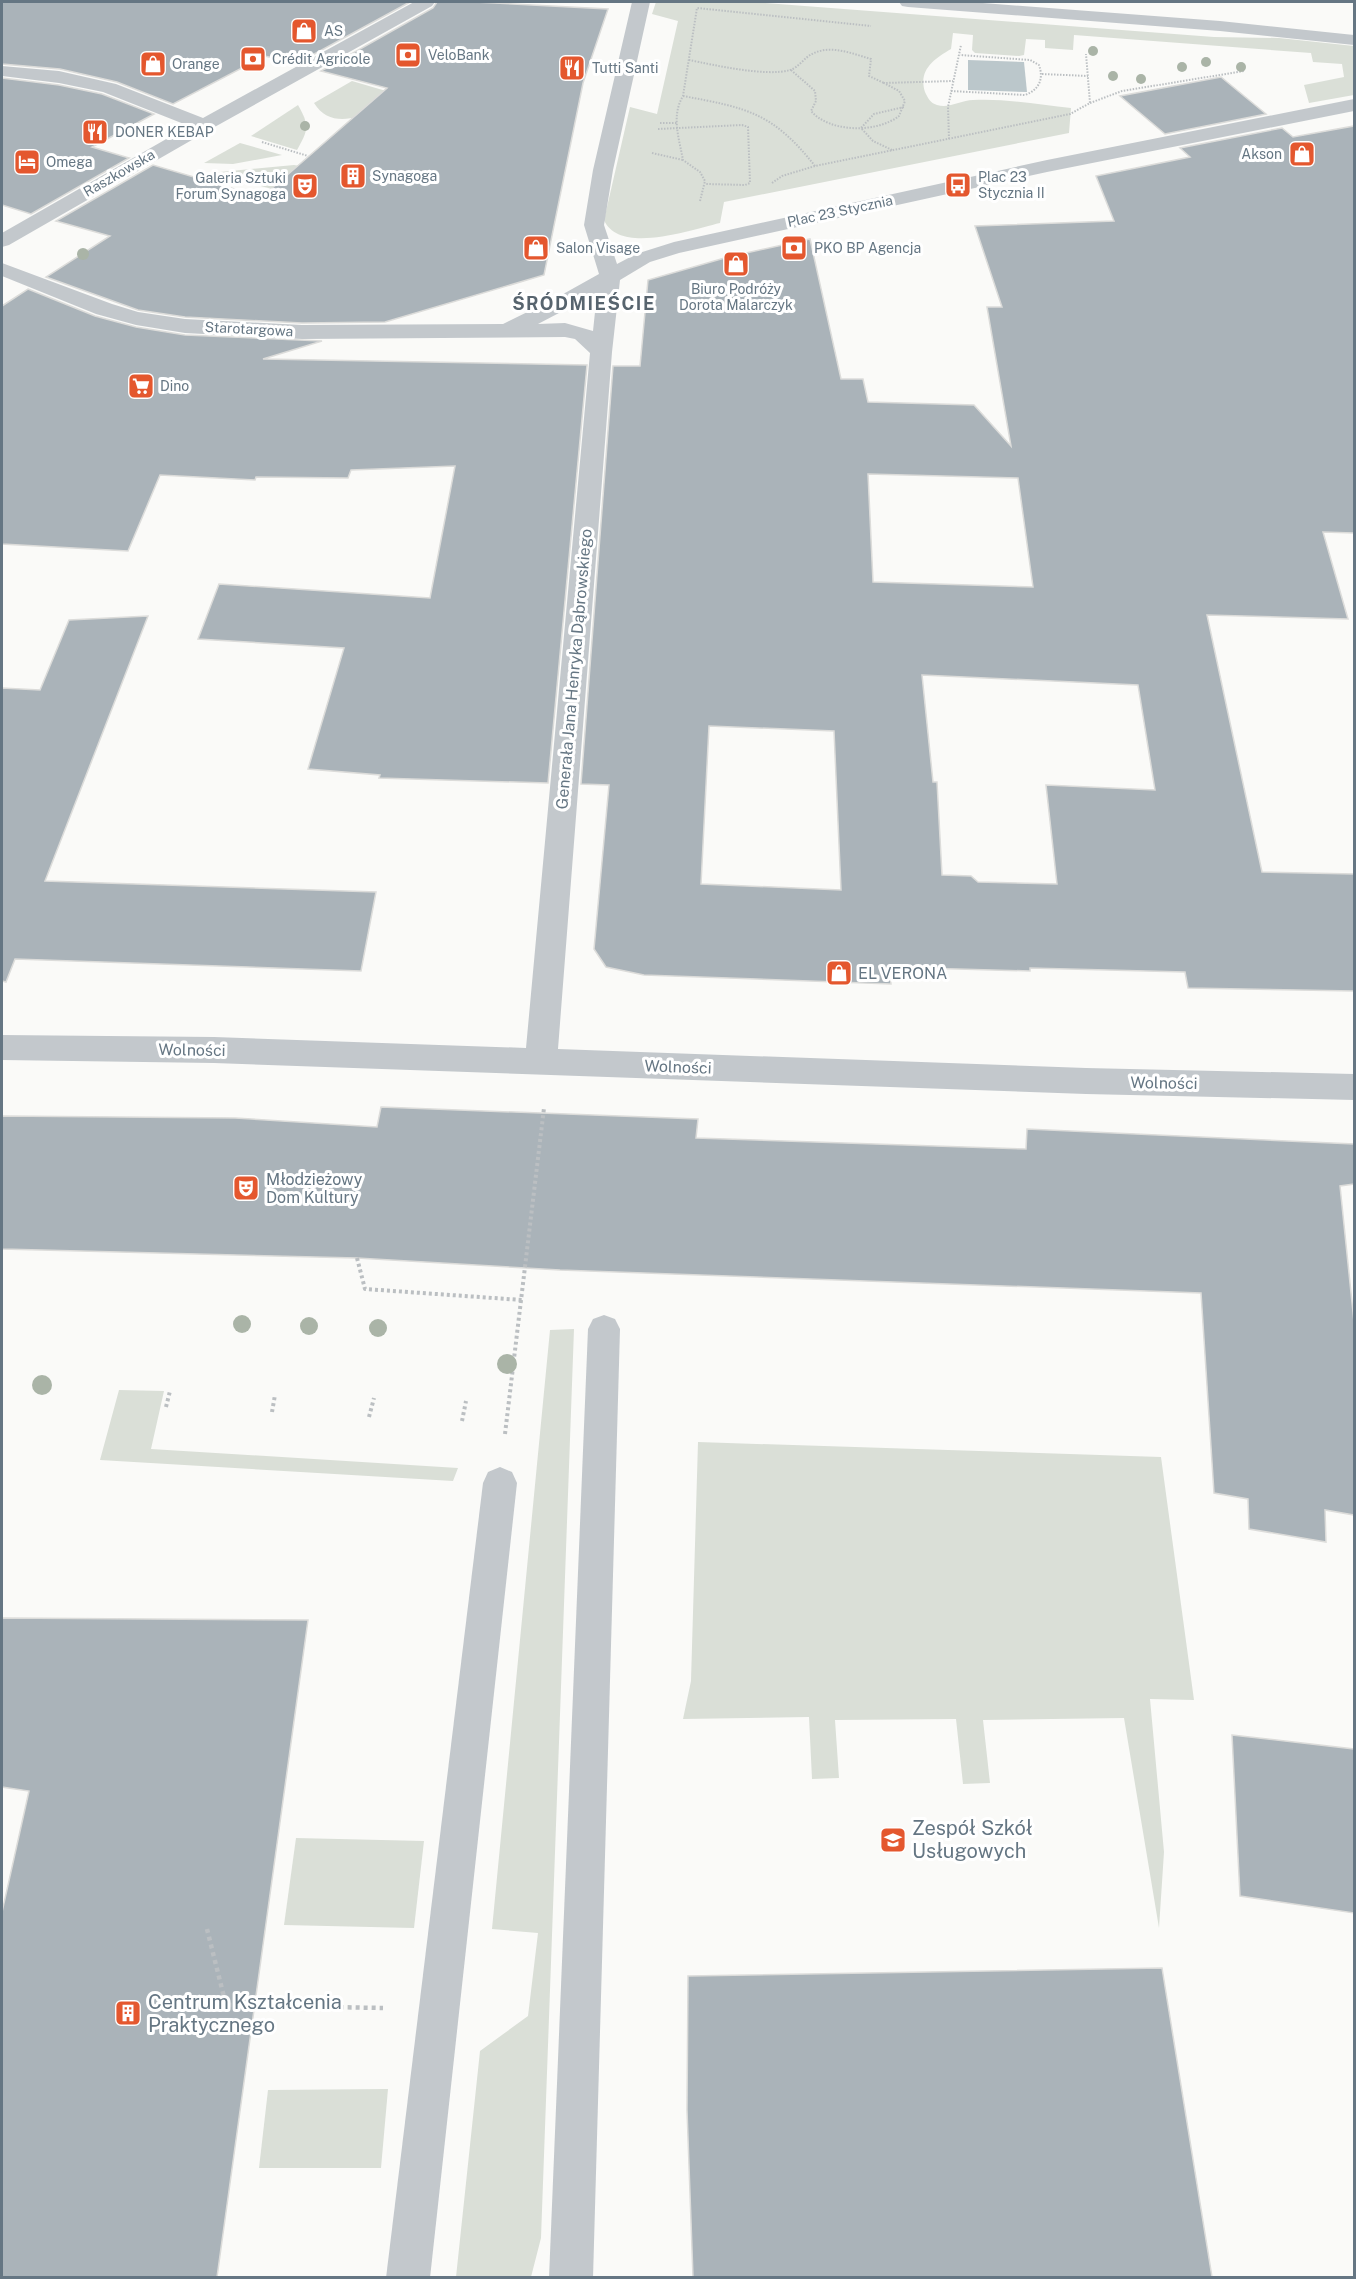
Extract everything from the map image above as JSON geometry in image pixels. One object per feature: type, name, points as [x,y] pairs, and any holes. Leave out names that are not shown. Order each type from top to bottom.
[{"type":"street","name":"Raszkowska","points":[[2,241],[204,125],[426,2]]},
{"type":"street","points":[[609,277],[602,245],[594,225],[603,170],[641,2]]},
{"type":"street","points":[[908,2],[1220,26],[1354,40]]},
{"type":"street","points":[[2,71],[59,77],[109,88],[204,125]]},
{"type":"street","name":"Plac 23 Stycznia","points":[[609,277],[643,258],[674,248],[1047,166],[1353,108]]},
{"type":"street","name":"Starotargowa","points":[[2,269],[104,309],[136,318],[185,326],[302,332],[553,330],[576,332],[591,339],[601,352]]},
{"type":"street","name":"Starotargowa","points":[[506,331],[542,315],[609,277]]},
{"type":"street","name":"Generała Jana Henryka Dąbrowskiego","points":[[542,1061],[609,277]]},
{"type":"street","name":"Wolności","points":[[2,1048],[214,1050],[1074,1080],[1354,1087]]},
{"type":"lane","points":[[571,2277],[604,1329]]},
{"type":"lane","points":[[408,2277],[500,1483]]},
{"type":"path","points":[[697,8],[683,96],[675,112],[683,160],[699,168],[705,178],[706,189]]},
{"type":"path","points":[[949,139],[948,107],[961,48]]},
{"type":"path","points":[[689,60],[734,69],[791,70],[815,91],[816,101],[811,111],[814,118],[825,123],[861,128],[890,122],[900,117],[904,107],[905,101],[899,92],[869,76],[871,59],[845,51],[813,53],[791,70]]},
{"type":"path","points":[[1086,54],[1090,104]]},
{"type":"path","points":[[951,91],[1025,95],[1038,88],[1042,74],[1039,65],[1030,60],[960,55]]},
{"type":"path","points":[[769,186],[782,176],[814,166],[1070,114],[1122,91],[1244,71]]},
{"type":"path","points":[[1042,74],[1088,76]]},
{"type":"path","points":[[884,83],[953,81]]},
{"type":"path","points":[[683,96],[734,106],[768,118],[791,137],[814,166]]},
{"type":"path","points":[[861,128],[866,118],[880,110],[904,107]]},
{"type":"path","points":[[656,129],[742,125],[748,127],[750,183],[745,185],[706,184]]},
{"type":"path","points":[[861,128],[873,141],[893,150]]},
{"type":"path","points":[[698,205],[709,203]]},
{"type":"path","points":[[500,1483],[544,1106]]},
{"type":"path","points":[[357,1258],[365,1289],[522,1300]]},
{"type":"path","points":[[166,1407],[170,1391]]},
{"type":"path","points":[[272,1412],[275,1395]]},
{"type":"path","points":[[369,1417],[374,1398]]},
{"type":"path","points":[[462,1421],[466,1401]]},
{"type":"path","points":[[207,1929],[226,2005],[439,2009]]},
{"type":"shaded area","points":[[656,2],[752,2],[1214,37],[1279,38],[1354,46],[1354,95],[1309,103],[1304,85],[1344,77],[1342,64],[1313,62],[1311,53],[1074,35],[1073,50],[1045,48],[1045,40],[1026,39],[1024,55],[1019,56],[975,53],[972,50],[973,35],[953,33],[951,49],[933,61],[924,77],[925,92],[931,102],[946,106],[968,100],[997,100],[1071,108],[1069,133],[724,202],[720,223],[674,234],[639,238],[624,236],[612,230],[604,220],[630,107],[657,114],[678,21],[652,14]]},
{"type":"shaded area","points":[[968,60],[1024,62],[1027,92],[968,90]]},
{"type":"shaded area","points":[[352,81],[403,96],[370,112],[345,119],[333,118],[323,113],[314,103]]},
{"type":"shaded area","points":[[298,105],[306,128],[297,150],[251,136]]},
{"type":"shaded area","points":[[240,143],[282,155],[233,164],[204,163]]},
{"type":"shaded area","points":[[294,165],[306,167],[276,190],[210,173]]},
{"type":"shaded area","points":[[574,1329],[541,2238],[531,2277],[456,2277],[480,2051],[528,2016],[538,1933],[492,1929],[550,1330]]},
{"type":"shaded area","points":[[119,1390],[164,1391],[151,1449],[458,1468],[453,1481],[100,1460]]},
{"type":"shaded area","points":[[698,1442],[1161,1457],[1194,1700],[1150,1699],[1164,1852],[1159,1928],[1124,1718],[983,1720],[990,1783],[963,1784],[956,1719],[835,1720],[839,1778],[812,1779],[809,1717],[683,1719],[691,1681]]},
{"type":"shaded area","points":[[296,1838],[424,1841],[414,1928],[284,1925]]},
{"type":"shaded area","points":[[388,2089],[381,2168],[259,2168],[268,2090]]},
{"type":"building","points":[[2,2],[410,2],[296,64],[265,56],[173,104],[117,82],[60,69],[2,64]]},
{"type":"building","points":[[437,2],[608,9],[583,83],[544,275],[385,322],[302,323],[185,317],[138,310],[46,277],[110,236],[56,221],[153,165],[262,197],[387,88],[321,71],[433,8]]},
{"type":"building","points":[[1221,77],[1266,114],[1165,134],[1120,96]]},
{"type":"building","points":[[2,78],[59,85],[102,94],[154,114],[92,147],[129,158],[31,214],[2,205]]},
{"type":"building","points":[[1354,126],[1354,533],[1323,532],[1348,619],[1207,615],[1262,872],[1354,874],[1354,991],[1188,988],[1185,972],[889,967],[891,984],[644,975],[606,967],[594,949],[609,785],[581,784],[613,366],[640,366],[648,280],[728,257],[810,239],[841,379],[863,379],[868,402],[974,405],[1011,446],[987,307],[1002,307],[975,226],[1114,221],[1096,176],[1190,157],[1180,148],[1282,128],[1293,137]],"holes":[[[868,474],[1018,478],[1033,587],[873,582]],[[922,675],[1138,685],[1155,790],[1046,785],[1057,884],[978,882],[971,876],[942,875],[937,782],[933,782]],[[709,726],[834,731],[841,890],[701,884]]]},
{"type":"building","points":[[28,289],[95,316],[136,327],[185,335],[322,341],[263,359],[587,365],[548,783],[379,778],[380,775],[308,769],[344,648],[198,639],[219,584],[430,598],[455,466],[351,470],[348,478],[256,477],[255,480],[160,475],[128,551],[2,544],[2,306]]},
{"type":"building","points":[[148,616],[45,881],[376,892],[361,971],[15,959],[6,982],[2,981],[2,688],[40,690],[69,620]]},
{"type":"building","points":[[381,1107],[698,1119],[696,1138],[1026,1149],[1027,1129],[1354,1144],[1354,1184],[1340,1186],[1354,1322],[1354,1515],[1325,1510],[1326,1542],[1249,1529],[1248,1499],[1214,1493],[1201,1293],[560,1270],[357,1258],[2,1249],[2,1116],[235,1118],[377,1127]]},
{"type":"building","name":"Centrum Kształcenia Praktycznego","points":[[2,1618],[308,1620],[217,2277],[2,2277],[2,1912],[29,1791],[2,1787]]},
{"type":"building","points":[[1232,1735],[1354,1749],[1354,1913],[1240,1896]]},
{"type":"building","points":[[1162,1968],[1212,2277],[693,2277],[687,2110],[688,1976]]},
{"type":"place","name":"AS","points":[[304,31]]},
{"type":"place","name":"VeloBank","points":[[408,55]]},
{"type":"place","name":"Crédit Agricole","points":[[253,59]]},
{"type":"place","name":"Orange","points":[[153,64]]},
{"type":"place","name":"Tutti Santi","points":[[572,68]]},
{"type":"place","name":"DONER KEBAP","points":[[95,132]]},
{"type":"place","name":"Akson","points":[[1302,154]]},
{"type":"place","name":"Omega","points":[[27,162]]},
{"type":"place","name":"Synagoga","points":[[353,176]]},
{"type":"place","name":"Plac 23 Stycznia II","points":[[958,185]]},
{"type":"place","name":"Galeria Sztuki Forum Synagoga","points":[[305,186]]},
{"type":"place","name":"Salon Visage","points":[[536,248]]},
{"type":"place","name":"PKO BP Agencja","points":[[794,248]]},
{"type":"place","name":"Biuro Podróży Dorota Malarczyk","points":[[736,264]]},
{"type":"place","name":"Dino","points":[[141,386]]},
{"type":"place","name":"EL VERONA","points":[[839,973]]},
{"type":"place","name":"Młodzieżowy Dom Kultury","points":[[246,1188]]},
{"type":"place","name":"Zespół Szkół Usługowych","points":[[893,1840]]},
{"type":"place","name":"Centrum Kształcenia Praktycznego","points":[[128,2013]]},
{"type":"district","name":"ŚRÓDMIEŚCIE","points":[[584,303]]}]
